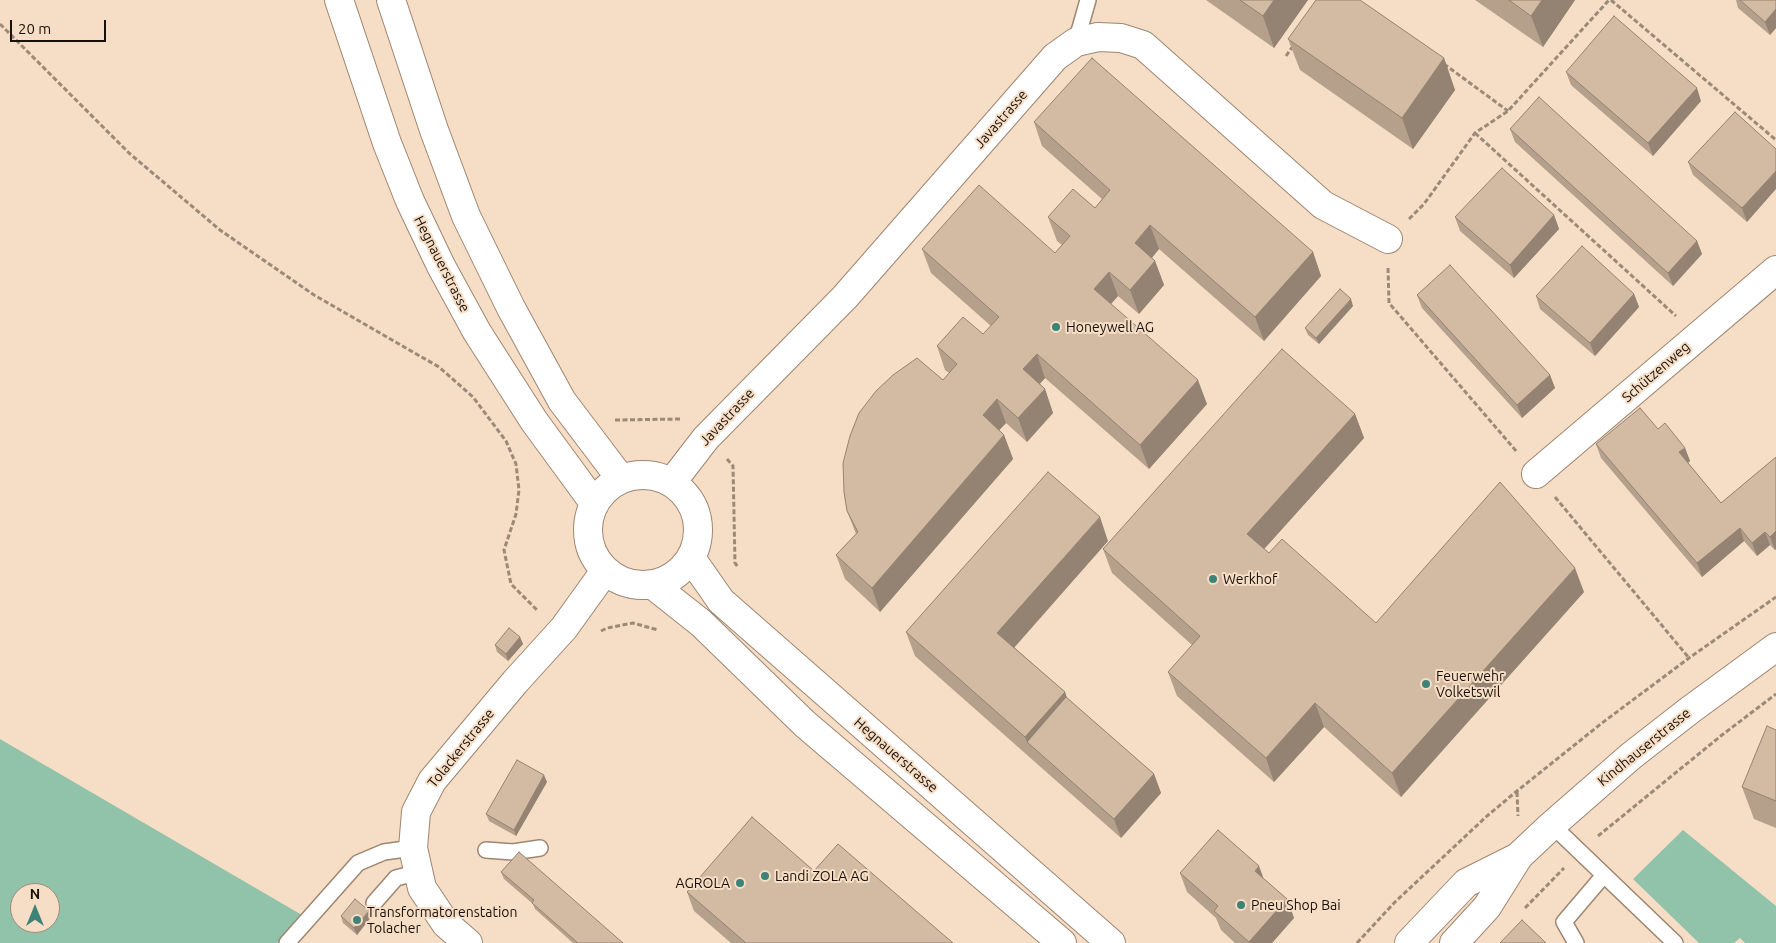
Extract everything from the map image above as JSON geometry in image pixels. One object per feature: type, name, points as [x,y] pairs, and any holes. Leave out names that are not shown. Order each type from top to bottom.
[{"type":"main road","name":"Hegnauerstrasse","points":[[339,0],[387,143],[410,201],[441,266],[477,332],[534,421],[594,503]]},
{"type":"main road","points":[[391,0],[434,130],[470,225],[511,308],[562,401],[620,478]]},
{"type":"main road","name":"Javastrasse","points":[[672,482],[706,438],[845,297],[1055,57],[1076,42],[1098,37],[1121,38],[1143,45],[1323,205],[1388,239]]},
{"type":"main road","name":"Schützenweg","points":[[1536,474],[1776,270]]},
{"type":"main road","points":[[638,474],[656,476],[672,482],[685,494],[694,508],[698,525],[697,542],[691,558],[675,575],[653,585],[636,585],[620,581],[605,571],[589,547],[588,517],[594,503],[601,493],[620,478],[638,474]]},
{"type":"main road","name":"Hegnauerstrasse","points":[[691,558],[721,601],[1111,943]]},
{"type":"main road","name":"Tolackerstrasse","points":[[468,943],[446,924],[422,888],[416,860],[416,812],[432,780],[515,682],[564,628],[605,571]]},
{"type":"main road","points":[[653,585],[701,623],[805,724],[1062,943]]},
{"type":"main road","name":"Kindhauserstrasse","points":[[1454,943],[1487,907],[1519,856],[1552,825],[1631,756],[1776,647]]},
{"type":"main road","name":"Kindhauserstrasse","points":[[1409,943],[1466,883],[1519,856]]},
{"type":"lane","points":[[1076,42],[1088,0]]},
{"type":"lane","points":[[1552,825],[1675,943]]},
{"type":"lane","points":[[486,850],[513,852],[540,848]]},
{"type":"lane","points":[[287,943],[358,863],[384,852],[416,860]]},
{"type":"lane","points":[[374,903],[396,878],[416,860]]},
{"type":"lane","points":[[1576,943],[1564,922],[1604,875]]},
{"type":"path","points":[[1424,204],[1475,132],[1508,110],[1610,0],[1776,140]]},
{"type":"path","points":[[0,24],[129,154],[220,230],[314,295],[440,367],[473,397],[506,441],[516,464],[518,490],[516,514],[504,550],[510,584],[535,609],[564,628]]},
{"type":"path","points":[[1286,56],[1296,42]]},
{"type":"path","points":[[1438,60],[1508,110]]},
{"type":"path","points":[[1475,132],[1698,336]]},
{"type":"path","points":[[608,417],[615,420],[681,418],[706,438],[734,466],[735,563],[740,571]]},
{"type":"path","points":[[1357,943],[1395,902],[1487,816],[1517,791],[1602,723],[1697,652],[1776,597]]},
{"type":"path","points":[[1525,908],[1579,851],[1722,735],[1776,694]]},
{"type":"green space","points":[[0,739],[307,918],[287,943],[0,943]]},
{"type":"green space","points":[[1683,830],[1776,906],[1776,943],[1745,943],[1740,938],[1734,943],[1699,943],[1633,879]]},
{"type":"building","points":[[1240,0],[1274,0],[1263,16]]},
{"type":"building","points":[[1316,0],[1360,0],[1444,58],[1402,118],[1288,39]]},
{"type":"building","points":[[1509,0],[1542,0],[1531,16]]},
{"type":"building","points":[[1740,0],[1776,0],[1776,9],[1765,22]]},
{"type":"building","points":[[1614,16],[1697,88],[1648,143],[1566,72]]},
{"type":"building","points":[[1092,58],[1313,252],[1255,317],[1150,225],[1135,243],[1155,261],[1130,290],[1109,272],[1094,289],[1198,380],[1140,445],[1037,354],[1023,369],[1045,389],[1018,418],[997,399],[983,415],[1004,435],[872,588],[836,555],[858,532],[847,511],[843,463],[850,436],[859,413],[876,391],[893,375],[917,358],[943,380],[957,364],[937,346],[963,317],[983,334],[999,317],[922,249],[979,185],[1055,253],[1070,236],[1048,217],[1073,189],[1095,208],[1110,190],[1034,122]]},
{"type":"building","points":[[1539,97],[1697,241],[1668,273],[1510,129]]},
{"type":"building","points":[[1735,112],[1776,149],[1776,171],[1742,208],[1688,162]]},
{"type":"building","points":[[1502,168],[1554,215],[1510,265],[1455,217]]},
{"type":"building","points":[[1582,246],[1634,294],[1590,343],[1536,296]]},
{"type":"building","points":[[1450,265],[1550,375],[1517,405],[1417,295]]},
{"type":"building","points":[[1340,289],[1351,299],[1316,338],[1305,328]]},
{"type":"building","points":[[1282,349],[1355,414],[1247,534],[1269,553],[1282,539],[1376,623],[1500,482],[1575,568],[1392,773],[1315,703],[1266,758],[1168,672],[1200,636],[1103,549]]},
{"type":"building","points":[[1640,408],[1658,429],[1665,423],[1685,448],[1679,452],[1721,503],[1776,457],[1776,531],[1770,537],[1765,532],[1752,543],[1740,528],[1697,563],[1596,444]]},
{"type":"building","points":[[1048,472],[1100,517],[997,633],[1065,692],[1025,737],[906,632]]},
{"type":"building","points":[[509,628],[520,637],[506,654],[495,645]]},
{"type":"building","points":[[1066,697],[1154,774],[1114,819],[1027,742]]},
{"type":"building","points":[[1767,726],[1776,730],[1776,801],[1742,787]]},
{"type":"building","points":[[517,760],[544,775],[514,830],[486,814]]},
{"type":"building","name":"Landi ZOLA AG","points":[[752,817],[814,871],[838,844],[953,943],[746,943],[687,892]]},
{"type":"building","name":"Pneu Shop Bai","points":[[1218,830],[1259,866],[1255,871],[1287,899],[1249,942],[1214,911],[1218,906],[1180,873]]},
{"type":"building","points":[[519,852],[623,943],[578,943],[532,903],[534,900],[501,872]]},
{"type":"building","points":[[355,899],[369,911],[354,928],[341,916]]},
{"type":"building","points":[[1522,920],[1546,943],[1500,943]]},
{"type":"place","name":"Honeywell AG","points":[[1056,327]]},
{"type":"place","name":"Werkhof","points":[[1213,579]]},
{"type":"place","name":"Feuerwehr Volketswil","points":[[1426,684]]},
{"type":"place","name":"Landi ZOLA AG","points":[[765,876]]},
{"type":"place","name":"AGROLA","points":[[740,883]]},
{"type":"place","name":"Pneu Shop Bai","points":[[1241,905]]},
{"type":"place","name":"Transformatorenstation Tolacher","points":[[357,920]]}]
